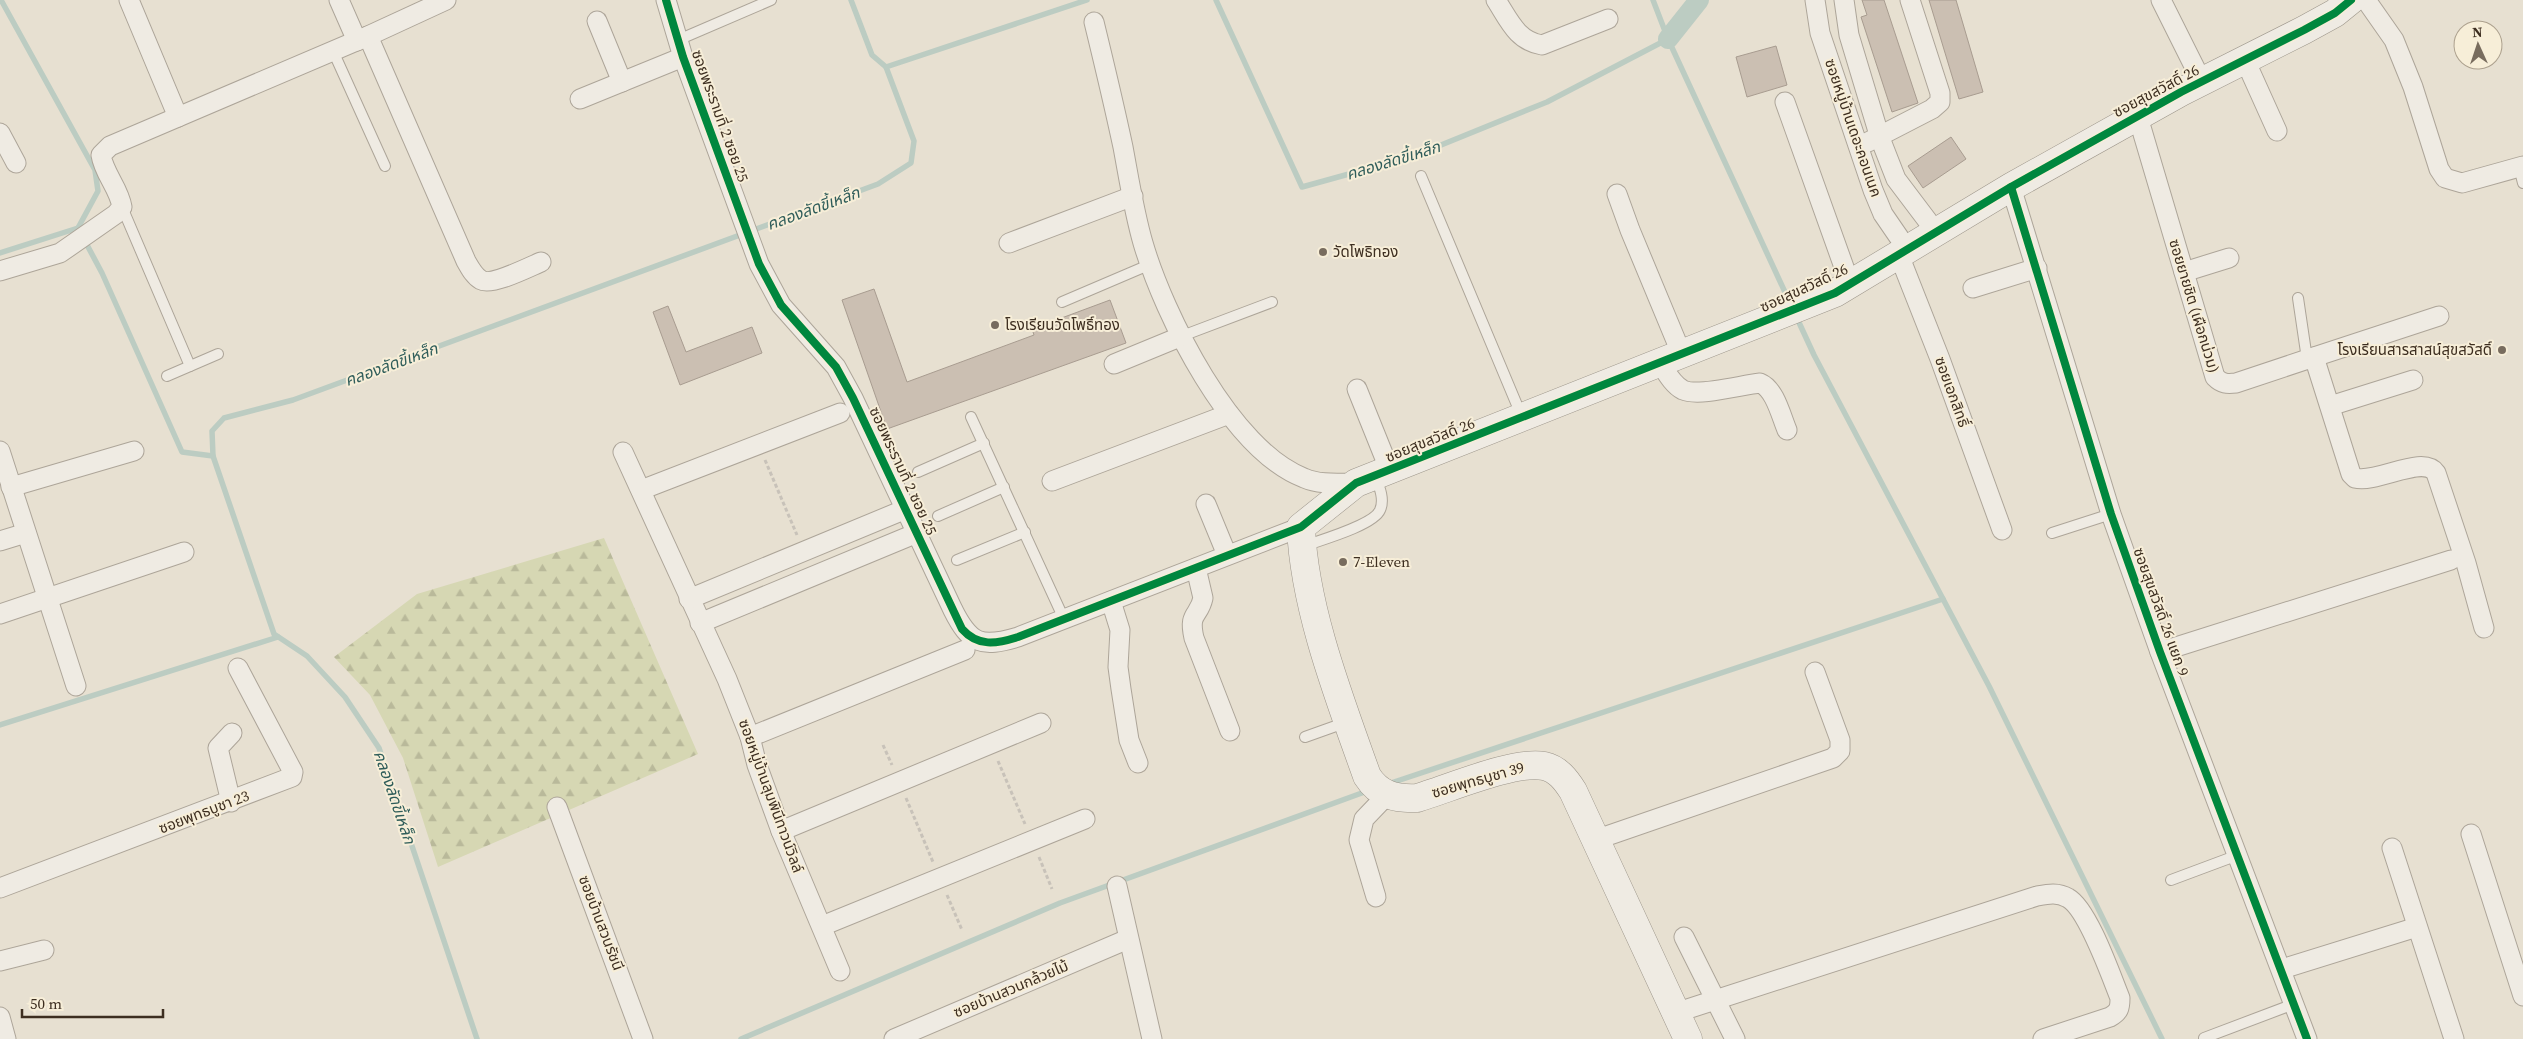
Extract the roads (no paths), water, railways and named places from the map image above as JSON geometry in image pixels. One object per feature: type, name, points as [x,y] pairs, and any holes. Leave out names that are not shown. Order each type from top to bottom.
[{"type":"street","points":[[129,0],[178,117]]},
{"type":"street","points":[[339,0],[362,38],[466,261],[474,274],[479,279],[490,282],[541,262]]},
{"type":"street","points":[[0,271],[60,252],[116,214],[122,207],[121,197],[103,164],[101,154],[110,146],[333,51],[446,0]]},
{"type":"street","name":"ซอยพระรามที่ 2 ซอย 25","points":[[666,0],[680,49],[759,264],[781,305],[836,367],[906,509],[962,629],[970,638],[992,642],[1006,641],[1228,555],[1302,537]]},
{"type":"street","points":[[1496,0],[1517,33],[1531,43],[1542,45],[1608,19]]},
{"type":"street","name":"ซอยหมู่บ้านเดอะคอนเนค","points":[[1815,0],[1820,33],[1858,147],[1883,214],[1903,252]]},
{"type":"street","name":"ซอยหมู่บ้านเดอะคอนเนค","points":[[1844,0],[1849,35],[1880,138],[1896,179],[1936,232]]},
{"type":"street","points":[[1858,147],[1880,138],[1932,110],[1940,102],[1940,93],[1910,0]]},
{"type":"street","points":[[2161,0],[2202,82]]},
{"type":"street","name":"ซอยสุขสวัสดิ์ 26","points":[[1302,537],[1373,477],[1751,328],[1842,288],[2011,187],[2138,116],[2335,13],[2351,0]]},
{"type":"street","points":[[2366,0],[2394,40],[2413,87],[2439,169],[2445,178],[2462,183],[2522,169]]},
{"type":"street","points":[[598,21],[622,82]]},
{"type":"street","points":[[1094,22],[1143,244],[1182,336],[1214,394],[1258,447],[1278,465],[1304,478],[1322,483],[1373,477],[1357,389]]},
{"type":"street","points":[[580,99],[622,82],[680,49]]},
{"type":"street","points":[[2245,60],[2277,131]]},
{"type":"street","points":[[1785,102],[1842,288]]},
{"type":"street","name":"ซอยยายชิต (เผือกน่วม)","points":[[2138,116],[2215,377],[2220,382],[2236,383],[2311,358]]},
{"type":"street","points":[[0,133],[16,163]]},
{"type":"street","name":"ซอยสุขสวัสดิ์ 26 แยก 9","points":[[2011,187],[2111,514],[2160,652],[2307,1039]]},
{"type":"street","points":[[1617,194],[1671,359],[1672,380],[1683,390],[1696,392],[1760,383],[1765,385],[1787,430]]},
{"type":"street","points":[[1009,243],[1133,196]]},
{"type":"street","name":"ซอยเอกสิทธิ์","points":[[1903,252],[2002,530]]},
{"type":"street","points":[[2184,272],[2229,258]]},
{"type":"street","points":[[1973,288],[2037,268]]},
{"type":"street","points":[[2439,316],[2311,358],[2330,406],[2351,474],[2355,478],[2369,480],[2423,465],[2433,468],[2463,554],[2484,628]]},
{"type":"street","points":[[1114,364],[1182,336]]},
{"type":"street","points":[[2330,406],[2413,380]]},
{"type":"street","points":[[641,490],[840,413]]},
{"type":"street","points":[[1052,481],[1229,414]]},
{"type":"street","points":[[0,451],[76,686]]},
{"type":"street","points":[[11,487],[134,451]]},
{"type":"street","name":"ซอยหมู่บ้านลุมพินีทาวน์วิลล์","points":[[623,452],[750,737],[757,765],[781,831],[840,971]]},
{"type":"street","points":[[1206,504],[1228,555]]},
{"type":"street","points":[[690,600],[906,509]]},
{"type":"street","points":[[0,541],[26,533]]},
{"type":"street","points":[[700,623],[917,533]]},
{"type":"street","points":[[1302,537],[1327,660],[1367,776],[1374,787],[1387,795],[1364,820],[1359,840],[1376,897]]},
{"type":"street","points":[[805,551],[816,575]]},
{"type":"street","points":[[0,614],[48,600],[184,552]]},
{"type":"street","points":[[2160,652],[2451,560]]},
{"type":"street","points":[[1196,568],[1203,598],[1193,616],[1191,625],[1194,638],[1230,731]]},
{"type":"street","points":[[1111,601],[1120,630],[1118,667],[1129,740],[1138,763]]},
{"type":"street","points":[[750,737],[965,650]]},
{"type":"street","name":"ซอยพุทธบูชา 23","points":[[0,888],[231,802],[292,777],[293,772],[238,668]]},
{"type":"street","points":[[1595,840],[1833,758],[1840,751],[1840,740],[1814,672]]},
{"type":"street","points":[[781,831],[1041,723]]},
{"type":"street","points":[[231,802],[218,748],[232,733]]},
{"type":"street","name":"ซอยพุทธบูชา 39","points":[[1387,795],[1402,799],[1417,798],[1510,769],[1530,765],[1546,766],[1563,776],[1573,791],[1688,1039]]},
{"type":"street","name":"ซอยบ้านสวนรัชนี","points":[[557,808],[643,1039]]},
{"type":"street","points":[[822,926],[1085,819]]},
{"type":"street","points":[[2471,834],[2523,996]]},
{"type":"street","points":[[2392,848],[2454,1039]]},
{"type":"street","points":[[1117,886],[1152,1039]]},
{"type":"street","points":[[1675,1013],[2038,896],[2054,894],[2069,898],[2079,909],[2097,943],[2120,998],[2120,1006],[2116,1014],[2110,1017],[2043,1039]]},
{"type":"street","points":[[2282,969],[2417,927]]},
{"type":"street","points":[[1684,937],[1735,1039]]},
{"type":"street","name":"ซอยบ้านสวนกล้วยไม้","points":[[894,1039],[1128,939]]},
{"type":"street","points":[[0,961],[44,950]]},
{"type":"street","points":[[0,1017],[6,1039]]},
{"type":"lane","points":[[680,49],[772,0]]},
{"type":"lane","points":[[333,51],[385,166]]},
{"type":"lane","points":[[1421,176],[1522,418]]},
{"type":"lane","points":[[122,207],[190,366]]},
{"type":"lane","points":[[1062,302],[1151,264]]},
{"type":"lane","points":[[2298,298],[2311,358]]},
{"type":"lane","points":[[1182,336],[1272,302]]},
{"type":"lane","points":[[167,376],[218,354]]},
{"type":"lane","points":[[971,417],[1064,619]]},
{"type":"lane","points":[[918,472],[984,443]]},
{"type":"lane","points":[[1302,537],[1372,520],[1380,510],[1381,498],[1373,477]]},
{"type":"lane","points":[[938,516],[1004,488]]},
{"type":"lane","points":[[2052,533],[2111,514]]},
{"type":"lane","points":[[957,560],[1025,532]]},
{"type":"lane","points":[[1305,737],[1348,722]]},
{"type":"lane","points":[[2171,880],[2238,855]]},
{"type":"lane","points":[[2204,1038],[2294,1004]]},
{"type":"waterway","points":[[1,0],[95,170],[98,191],[78,228]]},
{"type":"waterway","points":[[851,0],[872,55],[886,67]]},
{"type":"waterway","name":"คลองลัดขี้เหล็ก","points":[[477,1039],[379,748],[345,697],[307,656],[274,634],[213,456],[212,431],[224,418],[293,400],[878,184],[911,163],[914,141],[886,67],[1087,0]]},
{"type":"waterway","name":"คลองลัดขี้เหล็ก","points":[[1216,0],[1302,187],[1414,156],[1547,102],[1668,39]]},
{"type":"waterway","points":[[1653,0],[1668,39],[1790,303]]},
{"type":"waterway","points":[[1668,39],[1699,0]]},
{"type":"waterway","points":[[0,253],[78,228],[102,273],[182,452],[213,456]]},
{"type":"waterway","points":[[1796,316],[1814,355],[1989,686],[2162,1039]]},
{"type":"waterway","points":[[1388,784],[1943,599]]},
{"type":"waterway","points":[[0,725],[278,637]]},
{"type":"waterway","points":[[741,1039],[1060,903],[1370,790]]},
{"type":"place","name":"วัดโพธิทอง","points":[[1323,252]]},
{"type":"place","name":"โรงเรียนวัดโพธิ์ทอง","points":[[995,325]]},
{"type":"place","name":"โรงเรียนสารสาสน์สุขสวัสดิ์","points":[[2502,350]]},
{"type":"place","name":"7-Eleven","points":[[1343,562]]}]
